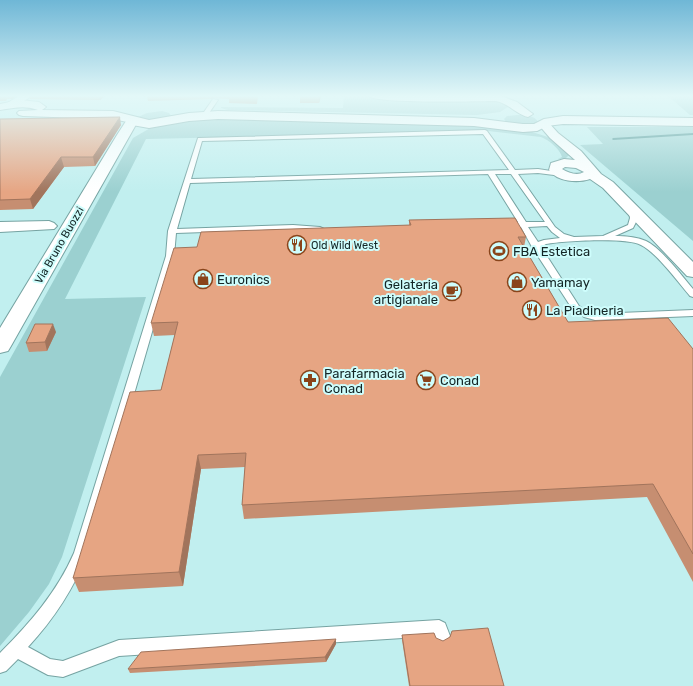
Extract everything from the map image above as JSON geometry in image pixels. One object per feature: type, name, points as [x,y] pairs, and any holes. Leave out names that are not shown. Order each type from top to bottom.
[{"type":"main road","name":"Via Bruno Buozzi","points":[[0,346],[58,229],[119,143],[127,128]]},
{"type":"main road","name":"Via Bruno Buozzi","points":[[119,143],[134,132],[144,128]]},
{"type":"street","points":[[523,128],[543,132],[558,138]]},
{"type":"street","points":[[547,128],[574,150],[589,169],[615,193],[693,272]]},
{"type":"street","points":[[564,171],[576,158],[574,150]]},
{"type":"street","points":[[564,171],[575,164],[589,169]]},
{"type":"street","points":[[564,171],[598,183],[615,193]]},
{"type":"street","points":[[0,227],[58,229]]},
{"type":"lane","points":[[0,665],[50,611],[67,585],[78,559],[170,256],[172,231],[200,139],[485,132],[553,230],[559,235],[576,240]]},
{"type":"lane","points":[[538,171],[564,171]]},
{"type":"lane","points":[[187,181],[564,171]]},
{"type":"lane","points":[[490,172],[536,247],[580,312],[595,317],[693,313]]},
{"type":"lane","points":[[594,240],[631,227],[635,218],[633,212]]},
{"type":"lane","points":[[501,225],[550,224]]},
{"type":"lane","points":[[172,231],[293,227],[327,230]]},
{"type":"lane","points":[[536,247],[544,242],[630,239],[645,244],[693,294]]},
{"type":"lane","points":[[661,314],[669,324]]},
{"type":"lane","points":[[16,649],[48,667],[63,669],[119,648],[439,628],[442,636]]},
{"type":"shaded area","points":[[150,128],[509,128],[532,132],[552,139],[569,153],[569,155],[566,158],[558,159],[562,157],[557,148],[541,137],[488,131],[146,139],[65,299],[146,297],[62,557],[49,584],[29,612],[0,646],[0,377],[133,138]]},
{"type":"shaded area","points":[[588,128],[693,128],[693,241],[580,145],[603,144]]},
{"type":"building","points":[[0,128],[113,128],[93,157],[61,157],[30,199],[0,200]]},
{"type":"building","points":[[515,218],[526,237],[518,237],[568,322],[668,318],[693,349],[693,554],[653,484],[242,505],[246,453],[198,455],[179,572],[73,578],[130,392],[161,390],[178,322],[151,323],[174,248],[197,247],[201,232],[411,225],[409,220]]},
{"type":"building","points":[[35,324],[53,324],[45,342],[26,343]]},
{"type":"building","points":[[488,628],[504,686],[410,686],[402,635],[434,633],[436,638],[443,641],[450,637],[452,631]]},
{"type":"building","points":[[336,639],[325,657],[128,669],[141,652]]},
{"type":"waterway","points":[[613,139],[693,134]]},
{"type":"place","name":"Old Wild West","points":[[297,245]]},
{"type":"place","name":"FBA Estetica","points":[[499,251]]},
{"type":"place","name":"Euronics","points":[[203,279]]},
{"type":"place","name":"Yamamay","points":[[517,282]]},
{"type":"place","name":"Gelateria artigianale","points":[[452,291]]},
{"type":"place","name":"La Piadineria","points":[[532,310]]},
{"type":"place","name":"Parafarmacia Conad","points":[[310,380]]},
{"type":"place","name":"Conad","points":[[426,380]]}]
